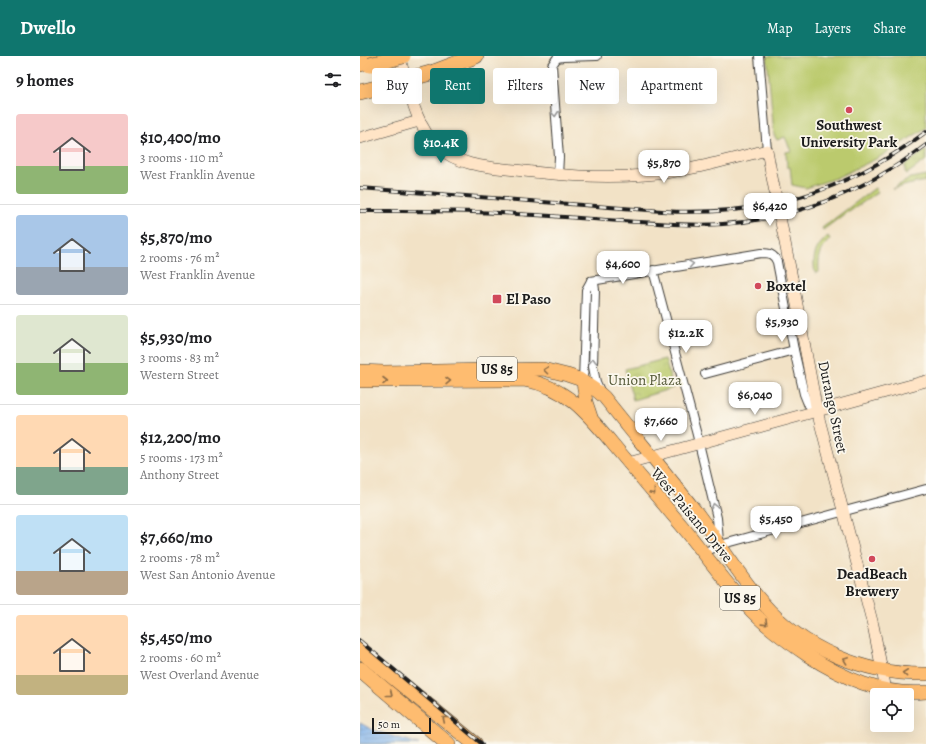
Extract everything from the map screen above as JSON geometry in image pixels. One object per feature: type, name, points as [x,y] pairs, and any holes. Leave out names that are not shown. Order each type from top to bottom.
[{"type":"highway","points":[[365,64],[388,56]]},
{"type":"highway","points":[[365,64],[403,56]]},
{"type":"highway","points":[[360,92],[434,72],[476,56]]},
{"type":"highway","points":[[360,650],[475,744]]},
{"type":"highway","points":[[360,669],[448,744]]},
{"type":"main road","name":"West Paisano Drive","points":[[360,381],[409,376],[543,369],[567,374],[583,382],[597,391],[604,398],[694,508],[758,597],[784,624],[808,642],[835,656],[863,666],[910,674],[926,674]]},
{"type":"main road","name":"West Paisano Drive","points":[[360,371],[409,376],[524,380],[551,387],[570,399],[592,420],[746,605],[776,634],[837,673],[866,685],[878,688]]},
{"type":"main road","points":[[583,382],[586,402],[592,420]]},
{"type":"main road","name":"West Paisano Drive","points":[[914,693],[926,692]]},
{"type":"street","points":[[400,56],[419,121],[428,136],[438,147],[450,156],[464,162],[484,167],[558,175],[603,177],[673,172],[767,150]]},
{"type":"street","points":[[558,175],[559,157],[551,69],[553,62],[557,58],[563,57],[597,56]]},
{"type":"street","name":"Durango Street","points":[[759,56],[767,150],[817,411],[873,625],[886,688]]},
{"type":"street","points":[[360,138],[419,121]]},
{"type":"street","points":[[591,281],[761,253],[771,254],[777,262],[794,350],[806,401],[817,411]]},
{"type":"street","points":[[653,270],[699,444],[717,518],[720,545]]},
{"type":"street","points":[[583,382],[586,290],[591,281]]},
{"type":"street","points":[[591,281],[594,283],[595,290],[593,368],[596,382],[604,398]]},
{"type":"street","points":[[705,374],[794,350]]},
{"type":"street","points":[[628,463],[926,381]]},
{"type":"street","points":[[703,553],[720,545],[926,489]]},
{"type":"green space","name":"Southwest University Park","points":[[767,56],[926,56],[926,128],[878,158],[836,178],[806,188],[792,185],[790,167],[787,167],[786,152],[791,151],[785,137],[777,140],[774,135]]},
{"type":"green space","points":[[926,150],[926,160],[907,174],[905,172],[905,165]]},
{"type":"green space","points":[[926,175],[926,181],[892,189],[911,178]]},
{"type":"green space","points":[[875,188],[878,192],[823,230],[822,228]]},
{"type":"green space","points":[[828,236],[830,239],[820,254],[819,272],[815,273],[814,257],[817,248]]},
{"type":"green space","name":"Union Plaza","points":[[665,359],[673,388],[633,400],[625,369]]},
{"type":"water","points":[[360,723],[375,731],[419,744],[360,744]]},
{"type":"railway","points":[[360,188],[662,211],[699,212],[735,210],[769,205],[802,197],[833,185],[864,171],[895,153],[926,132]]},
{"type":"railway","points":[[360,211],[478,212],[691,225],[712,225],[751,221],[778,216],[830,200],[880,176],[926,145]]},
{"type":"railway","points":[[360,641],[482,744]]},
{"type":"place","name":"Southwest University Park","points":[[849,110]]},
{"type":"place","name":"Boxtel","points":[[758,286]]},
{"type":"place","name":"El Paso","points":[[497,299]]},
{"type":"place","name":"DeadBeach Brewery","points":[[872,559]]}]
